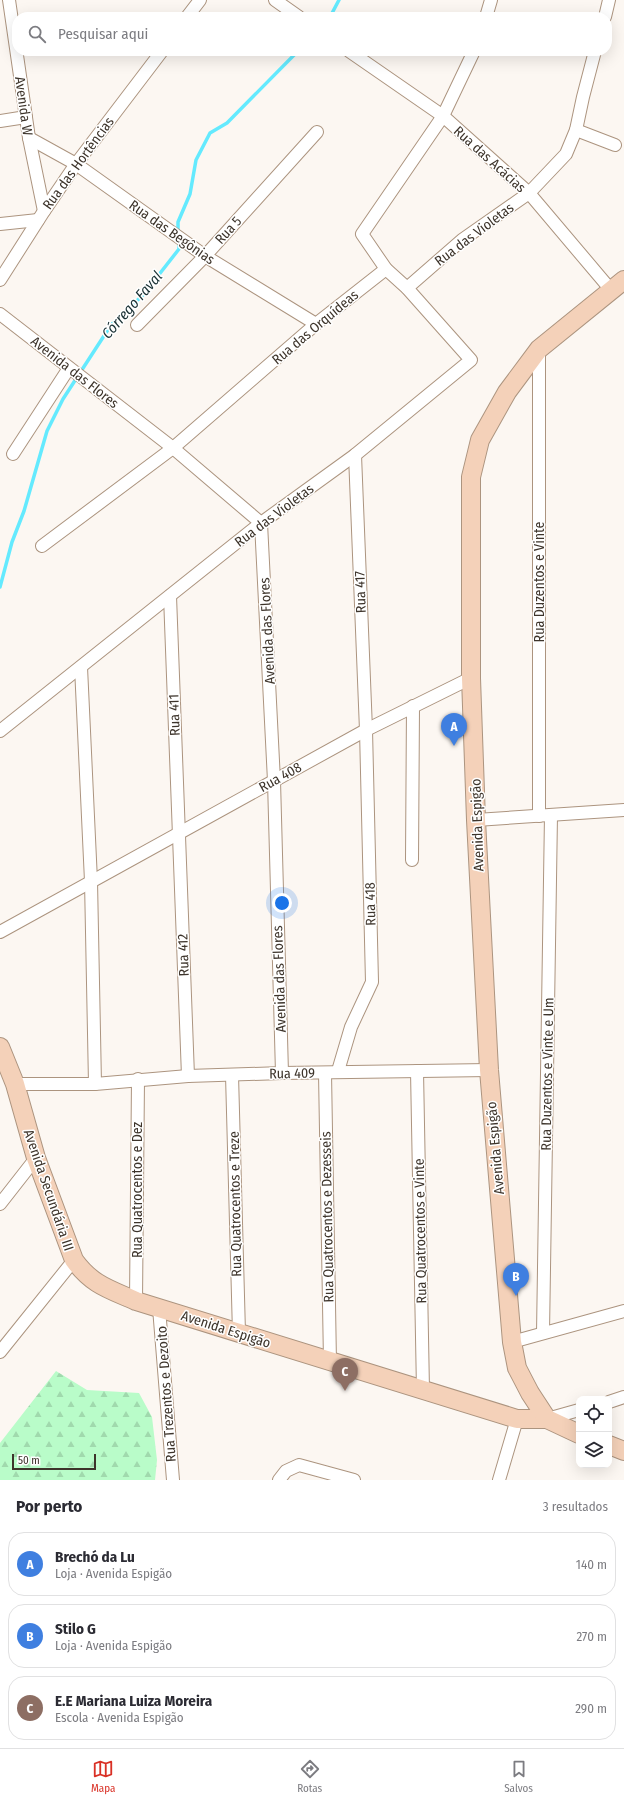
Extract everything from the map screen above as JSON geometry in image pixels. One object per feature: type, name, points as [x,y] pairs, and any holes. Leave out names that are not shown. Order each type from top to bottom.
[{"type":"street","name":"Avenida W","points":[[9,0],[12,20]]},
{"type":"street","points":[[192,12],[200,0]]},
{"type":"street","points":[[275,0],[292,12]]},
{"type":"street","points":[[487,12],[491,0]]},
{"type":"street","points":[[606,12],[610,0]]},
{"type":"street","name":"Avenida W","points":[[17,56],[41,215]]},
{"type":"street","name":"Rua das Hortências","points":[[0,280],[41,215],[76,164],[158,56]]},
{"type":"street","name":"Rua das Acácias","points":[[356,56],[443,116],[529,193],[617,285]]},
{"type":"street","points":[[386,270],[362,234],[443,116],[472,56]]},
{"type":"street","name":"Rua das Violetas","points":[[407,288],[462,240],[529,193],[566,154],[576,130],[594,56]]},
{"type":"street","points":[[0,120],[26,116]]},
{"type":"street","points":[[576,130],[615,145]]},
{"type":"street","name":"Rua 5","points":[[137,325],[205,256],[317,132]]},
{"type":"street","name":"Rua das Begônias","points":[[29,138],[76,164],[205,256],[316,324]]},
{"type":"street","points":[[0,224],[41,215]]},
{"type":"street","name":"Rua das Violetas","points":[[0,731],[261,524],[355,455],[471,360],[407,288],[386,270]]},
{"type":"street","name":"Rua das Orquídeas","points":[[42,546],[173,448],[316,324],[386,270]]},
{"type":"street","name":"Avenida Espigão","points":[[546,1419],[517,1368],[512,1342],[489,1070],[476,820],[471,678],[471,477],[480,440],[507,392],[539,349],[617,285]]},
{"type":"street","name":"Avenida das Flores","points":[[0,314],[173,448],[261,524],[274,781],[282,1073]]},
{"type":"street","name":"Rua Duzentos e Vinte","points":[[539,349],[545,815]]},
{"type":"street","points":[[13,454],[69,368]]},
{"type":"street","name":"Rua 417","points":[[355,455],[366,730]]},
{"type":"street","name":"Rua 411","points":[[170,596],[178,834]]},
{"type":"street","points":[[81,667],[91,881],[95,1084]]},
{"type":"street","name":"Rua 408","points":[[0,932],[366,730],[471,678]]},
{"type":"street","points":[[412,860],[413,706]]},
{"type":"street","name":"Rua 418","points":[[338,1072],[351,1027],[372,982],[366,730]]},
{"type":"street","points":[[476,820],[624,810]]},
{"type":"street","name":"Rua Duzentos e Vinte e Um","points":[[543,1333],[545,815]]},
{"type":"street","name":"Rua 412","points":[[178,834],[188,1076]]},
{"type":"street","name":"Avenida Secundária III","points":[[0,1049],[15,1084],[36,1158],[74,1260],[84,1274],[98,1285],[136,1301]]},
{"type":"street","name":"Rua 409","points":[[15,1084],[95,1084],[188,1076],[282,1073],[489,1070]]},
{"type":"street","name":"Rua Quatrocentos e Vinte","points":[[417,1071],[423,1390]]},
{"type":"street","name":"Rua Quatrocentos e Dezesseis","points":[[325,1073],[330,1362]]},
{"type":"street","name":"Rua Quatrocentos e Treze","points":[[232,1075],[238,1333]]},
{"type":"street","name":"Rua Quatrocentos e Dez","points":[[136,1301],[138,1080]]},
{"type":"street","points":[[0,1204],[36,1158]]},
{"type":"street","points":[[0,1352],[74,1260]]},
{"type":"street","name":"Avenida Espigão","points":[[136,1301],[517,1419],[546,1419],[576,1433]]},
{"type":"street","name":"Rua Trezentos e Dezoito","points":[[159,1308],[173,1480]]},
{"type":"street","points":[[512,1342],[624,1311]]},
{"type":"street","points":[[612,1401],[624,1398]]},
{"type":"street","points":[[546,1419],[576,1411]]},
{"type":"street","points":[[499,1480],[517,1419]]},
{"type":"street","points":[[612,1446],[624,1451]]},
{"type":"street","points":[[279,1480],[286,1471],[299,1465],[354,1480]]},
{"type":"green space","points":[[56,1371],[87,1390],[139,1393],[152,1417],[157,1460],[155,1480],[0,1480],[0,1443]]},
{"type":"waterway","name":"Córrego Faval","points":[[333,12],[339,0]]},
{"type":"waterway","name":"Córrego Faval","points":[[178,233],[178,222],[190,194],[196,160],[210,133],[227,123],[293,56]]},
{"type":"waterway","name":"Córrego Faval","points":[[0,587],[12,542],[24,511],[47,431],[63,399],[111,325],[143,295],[179,249],[179,241]]},
{"type":"place","name":"Brechó da Lu","points":[[454,746]]},
{"type":"place","name":"Stilo G","points":[[516,1296]]},
{"type":"place","name":"E.E Mariana Luiza Moreira","points":[[345,1391]]}]
